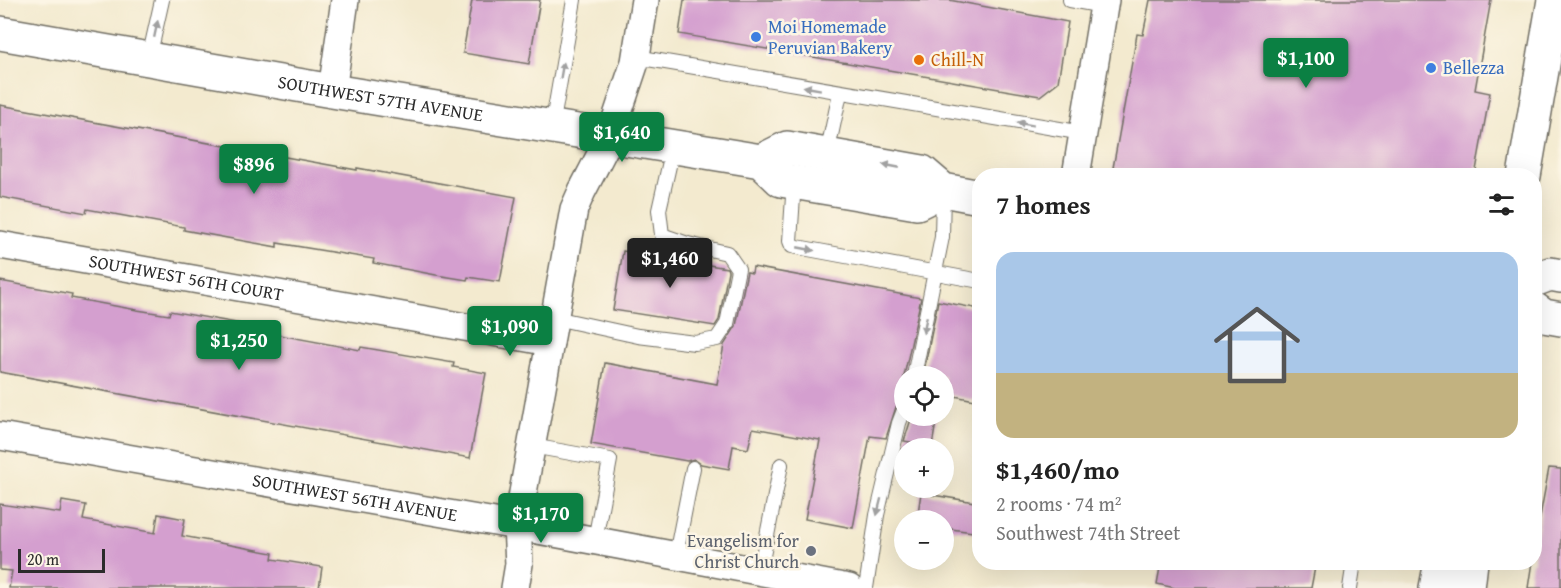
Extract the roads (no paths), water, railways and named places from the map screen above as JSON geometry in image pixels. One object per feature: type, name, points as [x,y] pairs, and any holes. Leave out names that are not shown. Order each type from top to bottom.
[{"type":"main road","points":[[1525,168],[1554,0]]},
{"type":"main road","name":"SOUTHWEST 57TH AVENUE","points":[[0,33],[332,91],[761,161]]},
{"type":"main road","points":[[943,190],[917,203],[781,180],[761,161],[787,148],[827,154],[922,172],[943,190],[972,195]]},
{"type":"main road","points":[[1542,276],[1550,274],[1561,276]]},
{"type":"main road","points":[[1542,315],[1561,319]]},
{"type":"main road","points":[[1436,588],[1439,570]]},
{"type":"main road","points":[[1468,588],[1470,570]]},
{"type":"street","points":[[332,91],[345,0]]},
{"type":"street","points":[[517,576],[517,526],[574,209],[610,137],[636,57],[645,0]]},
{"type":"street","points":[[1077,168],[1105,3]]},
{"type":"street","name":"SOUTHWEST 56TH COURT","points":[[0,245],[479,329],[553,330]]},
{"type":"street","name":"SOUTHWEST 56TH AVENUE","points":[[0,436],[517,526],[849,588]]},
{"type":"lane","points":[[149,58],[162,0]]},
{"type":"lane","points":[[552,127],[574,0]]},
{"type":"lane","points":[[1070,0],[1105,3]]},
{"type":"lane","points":[[636,57],[1083,134]]},
{"type":"lane","points":[[827,154],[840,93]]},
{"type":"lane","points":[[553,330],[695,343],[717,339],[727,324],[738,269],[727,253],[662,236],[659,210],[673,148]]},
{"type":"lane","points":[[794,182],[790,242],[792,246],[972,280]]},
{"type":"lane","points":[[916,366],[942,237],[943,190]]},
{"type":"lane","points":[[866,588],[877,516],[898,426]]},
{"type":"lane","points":[[532,446],[610,460],[595,540]]},
{"type":"lane","points":[[760,571],[781,465]]},
{"type":"lane","points":[[676,555],[693,468]]},
{"type":"lane","points":[[1350,588],[1353,570]]},
{"type":"place","name":"Moi Homemade Peruvian Bakery","points":[[756,37]]},
{"type":"place","name":"Chill-N","points":[[919,60]]},
{"type":"place","name":"Bellezza","points":[[1431,68]]},
{"type":"place","name":"Evangelism for Christ Church","points":[[811,551]]}]
